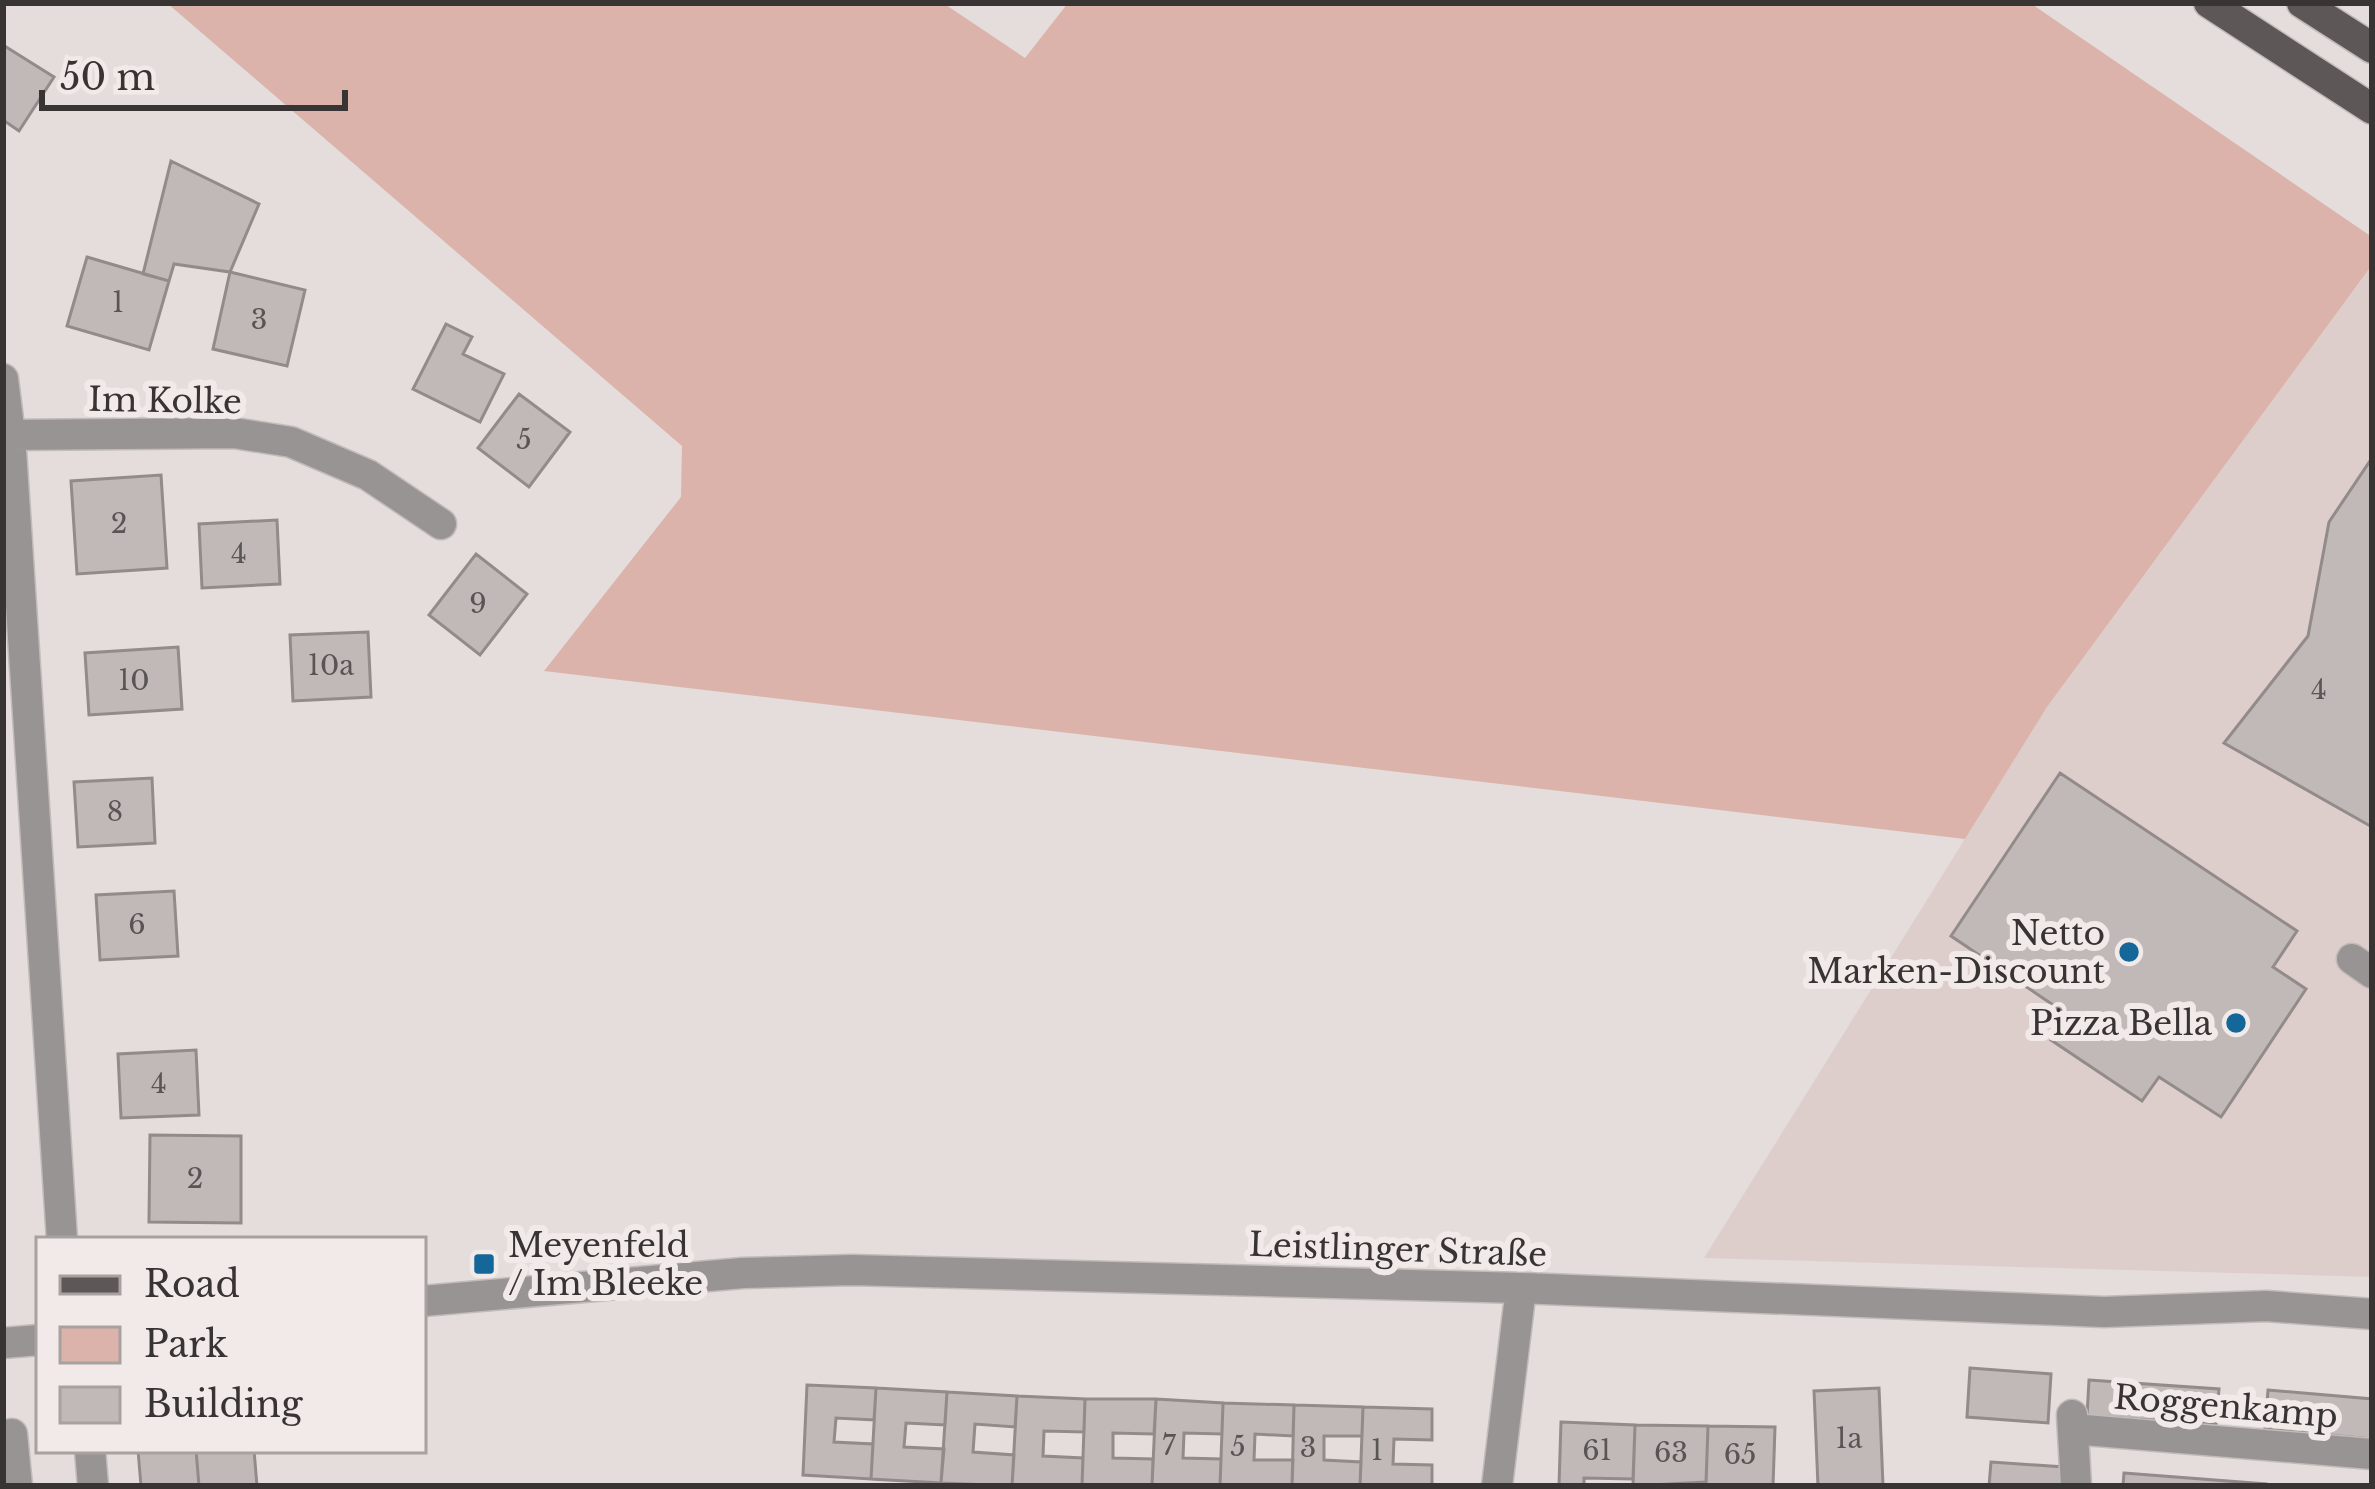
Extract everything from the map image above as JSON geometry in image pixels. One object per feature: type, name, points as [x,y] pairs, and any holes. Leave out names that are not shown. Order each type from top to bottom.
[{"type":"main road","points":[[2209,3],[2372,109]]},
{"type":"main road","points":[[2302,3],[2372,48]]},
{"type":"street","points":[[3,379],[10,435],[16,778],[62,1237]]},
{"type":"street","name":"Im Kolke","points":[[10,435],[234,433],[291,442],[368,475],[441,524]]},
{"type":"street","name":"Leistlinger Straße","points":[[426,1300],[742,1273],[852,1270],[1521,1288],[2104,1312],[2266,1306],[2372,1314]]},
{"type":"street","points":[[1497,1486],[1521,1288]]},
{"type":"street","points":[[3,1343],[36,1340]]},
{"type":"street","name":"Roggenkamp","points":[[2076,1486],[2073,1419],[2372,1454]]},
{"type":"street","points":[[12,1434],[17,1486]]},
{"type":"street","points":[[90,1453],[93,1486]]},
{"type":"shaded area","points":[[2372,265],[2372,1277],[1704,1258],[2047,707]]},
{"type":"green space","points":[[167,3],[943,3],[1025,58],[1068,3],[2030,3],[2372,237],[2372,265],[2047,707],[1965,839],[544,671],[681,497],[682,446]]},
{"type":"building","points":[[3,45],[54,77],[19,131],[3,120]]},
{"type":"building","points":[[171,161],[259,204],[230,272],[174,264],[169,281],[143,274]]},
{"type":"building","points":[[87,257],[169,281],[149,350],[67,326]]},
{"type":"building","points":[[230,272],[305,290],[287,366],[213,349]]},
{"type":"building","points":[[446,324],[472,337],[463,354],[504,374],[480,422],[413,389]]},
{"type":"building","points":[[519,394],[570,432],[529,487],[478,448]]},
{"type":"building","points":[[2372,458],[2372,827],[2224,743],[2308,636],[2329,522]]},
{"type":"building","points":[[161,475],[167,568],[77,574],[71,481]]},
{"type":"building","points":[[277,520],[280,584],[202,588],[199,524]]},
{"type":"building","points":[[476,554],[527,594],[480,655],[429,615]]},
{"type":"building","points":[[368,632],[371,697],[293,701],[290,635]]},
{"type":"building","points":[[178,647],[182,709],[89,715],[85,653]]},
{"type":"building","name":"Netto Marken-Discount","points":[[2060,773],[2297,931],[2273,967],[2306,989],[2221,1117],[2159,1077],[2142,1101],[2051,1040],[2068,1015],[1951,936]]},
{"type":"building","points":[[152,778],[155,843],[78,847],[74,782]]},
{"type":"building","points":[[174,891],[178,956],[100,960],[96,895]]},
{"type":"building","points":[[196,1050],[199,1115],[121,1118],[118,1054]]},
{"type":"building","points":[[150,1135],[241,1136],[241,1223],[149,1222]]},
{"type":"building","points":[[1970,1368],[2051,1374],[2048,1423],[1967,1417]]},
{"type":"building","points":[[2089,1380],[2219,1389],[2216,1424],[2087,1416]]},
{"type":"building","points":[[807,1385],[876,1388],[874,1420],[836,1418],[834,1442],[873,1444],[871,1479],[803,1475]]},
{"type":"building","points":[[876,1388],[947,1392],[945,1425],[906,1423],[904,1447],[944,1449],[941,1483],[871,1479]]},
{"type":"building","points":[[1879,1388],[1883,1486],[1818,1486],[1814,1391]]},
{"type":"building","points":[[2268,1390],[2372,1399],[2372,1439],[2265,1429]]},
{"type":"building","points":[[947,1392],[1017,1396],[1015,1427],[975,1424],[973,1452],[1014,1455],[1012,1486],[941,1483]]},
{"type":"building","points":[[1017,1396],[1085,1399],[1084,1432],[1044,1431],[1043,1456],[1083,1458],[1082,1486],[1012,1486]]},
{"type":"building","points":[[1085,1399],[1156,1399],[1154,1434],[1113,1433],[1113,1458],[1153,1459],[1152,1486],[1082,1486]]},
{"type":"building","points":[[1156,1399],[1223,1403],[1222,1434],[1184,1433],[1183,1458],[1221,1459],[1220,1486],[1152,1486]]},
{"type":"building","points":[[1223,1403],[1294,1405],[1293,1436],[1255,1434],[1254,1460],[1293,1460],[1292,1486],[1220,1486]]},
{"type":"building","points":[[1294,1405],[1363,1407],[1362,1436],[1324,1436],[1324,1460],[1361,1462],[1360,1486],[1292,1486]]},
{"type":"building","points":[[1363,1407],[1432,1409],[1432,1440],[1394,1439],[1393,1464],[1432,1465],[1432,1486],[1360,1486]]},
{"type":"building","points":[[1561,1422],[1635,1425],[1633,1479],[1584,1478],[1584,1486],[1559,1486]]},
{"type":"building","points":[[1635,1425],[1708,1426],[1706,1482],[1633,1486]]},
{"type":"building","points":[[1708,1426],[1775,1427],[1773,1486],[1706,1486]]},
{"type":"building","points":[[138,1453],[196,1453],[199,1486],[141,1486]]},
{"type":"building","points":[[196,1453],[254,1453],[257,1486],[199,1486]]},
{"type":"building","points":[[1991,1462],[2064,1467],[2063,1486],[1989,1486]]},
{"type":"building","points":[[2124,1473],[2266,1484],[2266,1486],[2123,1486]]},
{"type":"place","name":"Netto Marken-Discount","points":[[2129,952]]},
{"type":"place","name":"Pizza Bella","points":[[2236,1023]]},
{"type":"place","name":"Meyenfeld / Im Bleeke","points":[[484,1264]]}]
